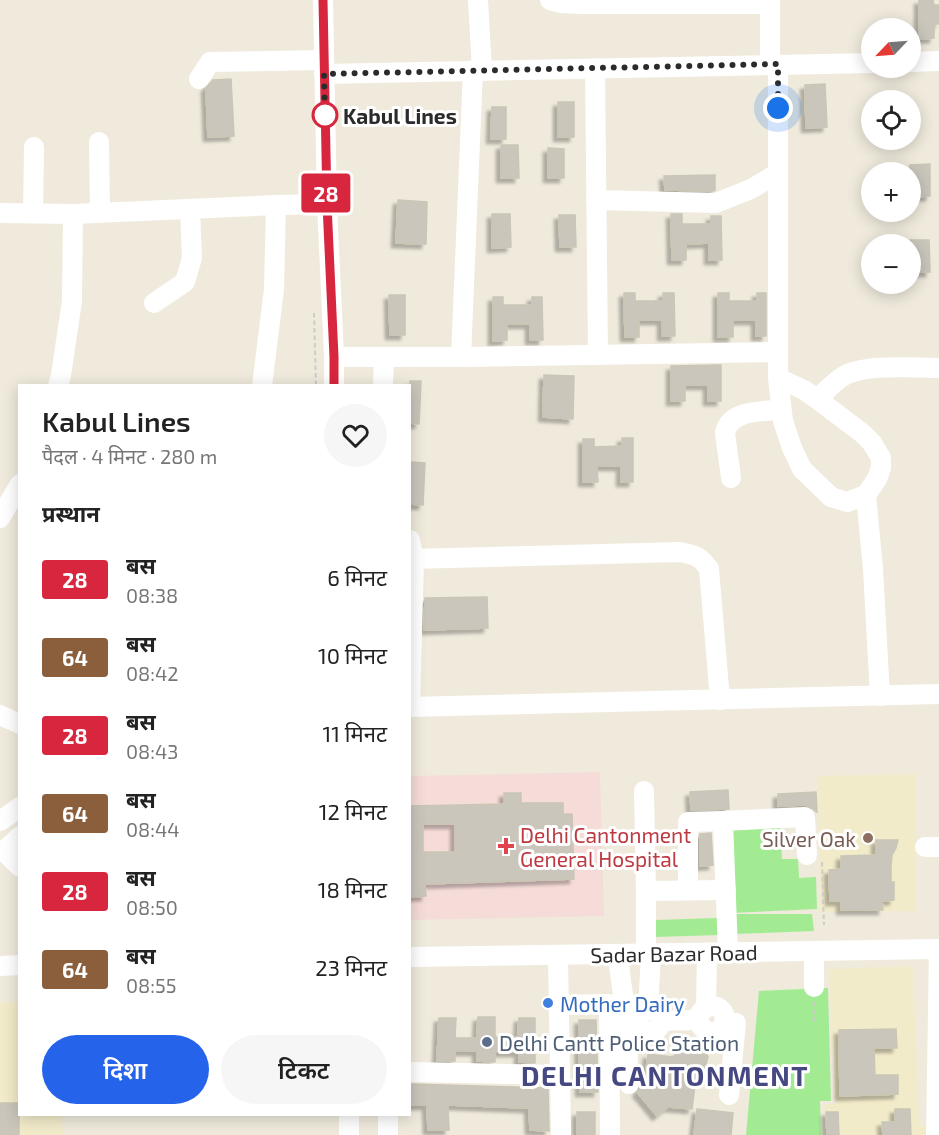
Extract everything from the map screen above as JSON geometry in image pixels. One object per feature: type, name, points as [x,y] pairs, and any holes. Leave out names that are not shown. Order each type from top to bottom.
[{"type":"street","points":[[323,0],[327,204],[334,384]]},
{"type":"street","points":[[461,357],[477,70],[478,0]]},
{"type":"street","points":[[563,1],[770,2],[778,173],[778,378],[783,421],[802,469],[814,482],[831,497],[847,501],[866,495],[877,479],[881,468],[881,458],[872,443],[804,390],[778,378]]},
{"type":"street","points":[[199,79],[210,62],[477,70],[861,63]]},
{"type":"street","points":[[921,62],[939,62]]},
{"type":"street","points":[[595,68],[598,355]]},
{"type":"street","points":[[99,142],[100,213]]},
{"type":"street","points":[[33,213],[34,147]]},
{"type":"street","points":[[596,200],[716,203],[751,189],[778,173]]},
{"type":"street","points":[[0,213],[73,214],[327,204]]},
{"type":"street","points":[[262,384],[274,289],[276,205]]},
{"type":"street","points":[[154,303],[185,282],[192,258],[190,209]]},
{"type":"street","points":[[59,384],[72,301],[73,214]]},
{"type":"street","points":[[334,357],[778,352]]},
{"type":"street","points":[[382,384],[384,357]]},
{"type":"street","points":[[817,399],[842,377],[855,372],[872,368],[939,368]]},
{"type":"street","points":[[731,478],[726,426],[735,418],[745,414],[781,410]]},
{"type":"street","points":[[0,518],[18,487]]},
{"type":"street","points":[[866,495],[873,569],[880,696]]},
{"type":"street","points":[[411,553],[680,552],[703,559],[709,569],[720,700]]},
{"type":"street","points":[[411,707],[939,694]]},
{"type":"street","points":[[0,715],[18,723]]},
{"type":"street","points":[[629,1084],[648,954],[644,791]]},
{"type":"street","points":[[0,821],[18,808]]},
{"type":"street","points":[[688,890],[688,822],[805,817],[814,855]]},
{"type":"street","points":[[723,821],[728,952]]},
{"type":"street","points":[[18,838],[4,851],[18,865]]},
{"type":"street","points":[[646,891],[726,890]]},
{"type":"street","points":[[936,1135],[939,949]]},
{"type":"street","name":"Sadar Bazar Road","points":[[411,957],[939,949]]},
{"type":"street","points":[[814,951],[814,987]]},
{"type":"street","points":[[707,953],[702,1028],[709,1032],[719,1029],[724,1022],[736,1023],[729,1095]]},
{"type":"street","points":[[617,954],[621,970],[621,992],[640,1016]]},
{"type":"street","points":[[558,955],[561,1135]]},
{"type":"street","points":[[0,966],[18,965]]},
{"type":"street","points":[[559,1005],[609,1004],[610,1135]]},
{"type":"street","points":[[640,1016],[703,1014]]},
{"type":"street","points":[[411,1072],[560,1075]]},
{"type":"street","points":[[349,1116],[349,1135]]},
{"type":"street","points":[[388,1116],[388,1135]]},
{"type":"path","points":[[814,855],[824,925]]},
{"type":"path","points":[[814,987],[815,1025]]},
{"type":"shaded area","name":"Delhi Cantonment General Hospital","points":[[600,772],[604,916],[411,920],[411,776]]},
{"type":"shaded area","name":"Silver Oak","points":[[916,774],[916,911],[820,912],[818,776]]},
{"type":"shaded area","points":[[913,966],[919,1126],[926,1126],[927,1135],[825,1135],[824,1104],[835,1104],[829,969]]},
{"type":"shaded area","points":[[18,1002],[18,1116],[61,1116],[63,1135],[0,1135],[0,1003]]},
{"type":"green space","points":[[780,823],[782,859],[798,859],[799,878],[816,877],[817,909],[731,913],[727,826]]},
{"type":"green space","points":[[732,914],[812,914],[814,931],[734,934]]},
{"type":"green space","points":[[717,918],[718,935],[656,937],[656,920]]},
{"type":"green space","points":[[828,988],[831,1101],[820,1101],[821,1135],[746,1135],[759,991]]},
{"type":"building","points":[[919,0],[933,0],[934,5],[939,5],[939,24],[934,24],[934,38],[921,39],[921,18],[919,18]]},
{"type":"building","points":[[231,79],[234,136],[208,137],[206,88],[213,80]]},
{"type":"building","points":[[825,84],[827,127],[806,128],[805,85]]},
{"type":"building","points":[[558,102],[574,102],[574,137],[558,137]]},
{"type":"building","points":[[492,107],[506,107],[506,139],[491,139]]},
{"type":"building","points":[[501,145],[518,145],[519,178],[501,178]]},
{"type":"building","points":[[548,148],[564,149],[564,178],[548,178]]},
{"type":"building","points":[[921,164],[930,164],[930,196],[921,196]]},
{"type":"building","points":[[715,175],[714,191],[665,190],[664,176]]},
{"type":"building","points":[[398,200],[427,202],[426,244],[396,243]]},
{"type":"building","points":[[492,214],[510,214],[511,247],[492,248]]},
{"type":"building","points":[[671,214],[682,214],[682,224],[711,224],[711,216],[721,216],[722,260],[709,260],[709,243],[686,244],[686,260],[672,260]]},
{"type":"building","points":[[559,215],[575,215],[576,247],[560,247]]},
{"type":"building","points":[[921,240],[929,240],[930,272],[921,272]]},
{"type":"building","points":[[624,293],[635,293],[635,301],[663,301],[663,293],[674,293],[675,336],[662,336],[662,320],[639,320],[639,337],[625,337]]},
{"type":"building","points":[[718,293],[729,293],[729,301],[757,301],[757,293],[766,293],[766,336],[756,336],[756,320],[733,320],[733,337],[718,337]]},
{"type":"building","points":[[389,295],[405,295],[405,335],[390,335]]},
{"type":"building","points":[[493,297],[503,297],[503,305],[532,305],[532,297],[542,297],[543,340],[530,340],[530,324],[507,324],[507,340],[493,341]]},
{"type":"building","points":[[721,365],[721,401],[708,401],[708,385],[685,385],[685,401],[671,401],[671,366]]},
{"type":"building","points":[[544,375],[574,376],[573,419],[543,417]]},
{"type":"building","points":[[410,381],[421,381],[419,424],[411,423]]},
{"type":"building","points":[[622,438],[633,438],[633,482],[621,482],[621,466],[597,466],[598,482],[583,482],[583,439],[594,439],[594,447],[622,446]]},
{"type":"building","points":[[411,462],[425,463],[423,505],[411,504]]},
{"type":"building","points":[[487,597],[488,628],[424,630],[425,598]]},
{"type":"building","points":[[728,790],[729,809],[691,810],[690,792]]},
{"type":"building","points":[[816,792],[817,812],[805,805],[778,806],[778,794]]},
{"type":"building","points":[[504,793],[521,793],[521,803],[563,803],[563,814],[572,814],[574,879],[425,884],[426,896],[411,897],[411,806],[504,804]],"holes":[[[423,824],[455,824],[455,852],[423,852]]]},
{"type":"building","points":[[711,833],[713,865],[700,866],[700,834]]},
{"type":"building","points":[[876,840],[898,840],[892,855],[891,867],[894,900],[882,901],[883,910],[841,910],[841,901],[830,901],[829,870],[841,869],[841,856],[876,855]]},
{"type":"building","name":"Delhi Cantt Police Station","points":[[478,1017],[495,1017],[495,1037],[518,1037],[519,1018],[535,1018],[535,1063],[519,1062],[519,1052],[495,1052],[495,1062],[477,1061],[477,1051],[455,1051],[455,1061],[437,1061],[439,1018],[456,1018],[455,1038],[477,1038]]},
{"type":"building","points":[[579,1020],[596,1020],[598,1092],[580,1092]]},
{"type":"building","points":[[896,1029],[897,1048],[874,1048],[875,1075],[898,1075],[898,1094],[840,1096],[839,1030]]},
{"type":"building","points":[[687,1045],[693,1053],[704,1051],[708,1057],[705,1068],[710,1073],[695,1085],[692,1109],[668,1107],[657,1116],[637,1092],[641,1082],[645,1079],[648,1054],[673,1057]]},
{"type":"building","points":[[411,1084],[548,1088],[549,1131],[530,1130],[529,1108],[448,1105],[449,1130],[428,1130],[427,1105],[411,1105]]},
{"type":"building","points":[[0,1103],[18,1103],[19,1135],[0,1135]]},
{"type":"building","points":[[697,1109],[733,1113],[731,1135],[694,1135]]},
{"type":"building","points":[[895,1109],[910,1109],[911,1135],[883,1135],[882,1122],[895,1122]]},
{"type":"building","points":[[577,1112],[595,1112],[595,1135],[577,1135]]},
{"type":"building","points":[[826,1112],[838,1112],[839,1135],[827,1135]]},
{"type":"bus line","name":"28","points":[[323,0],[327,204],[334,384]]},
{"type":"place","name":"Kabul Lines","points":[[325,115]]},
{"type":"place","name":"Silver Oak","points":[[868,838]]},
{"type":"place","name":"Delhi Cantonment General Hospital","points":[[506,846]]},
{"type":"place","name":"Mother Dairy","points":[[548,1003]]},
{"type":"place","name":"Delhi Cantt Police Station","points":[[487,1042]]},
{"type":"district","name":"DELHI CANTONMENT","points":[[665,1075]]},
{"type":"route","points":[[325,115],[325,117],[324,74],[778,64],[778,108]]}]
